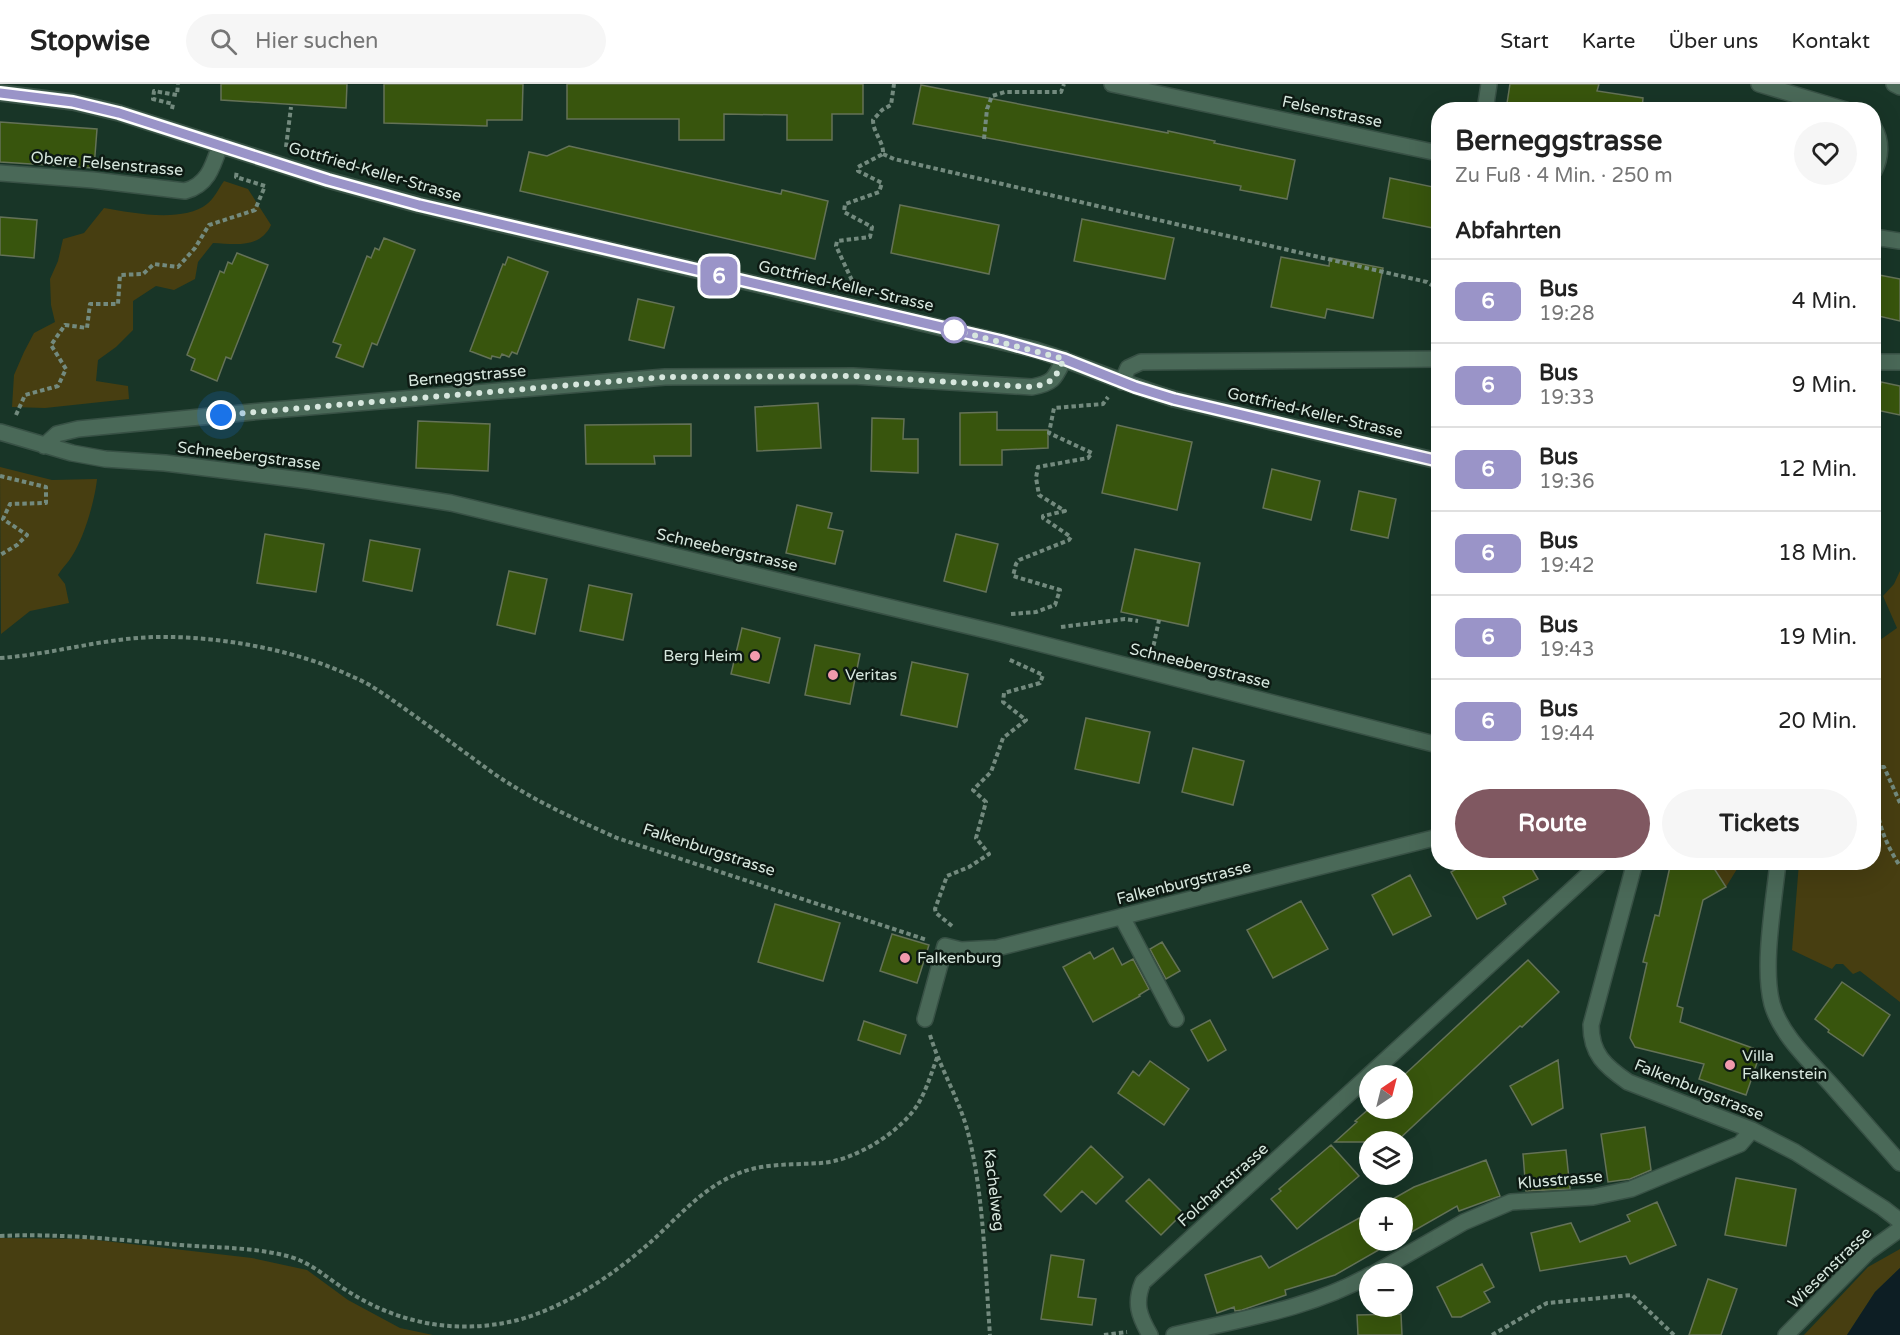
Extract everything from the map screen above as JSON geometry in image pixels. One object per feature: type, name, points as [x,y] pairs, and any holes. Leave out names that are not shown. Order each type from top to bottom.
[{"type":"street","name":"Felsenstrasse","points":[[1112,84],[1431,152]]},
{"type":"street","points":[[1486,102],[1489,84]]},
{"type":"street","points":[[1759,84],[1819,102]]},
{"type":"street","points":[[1894,84],[1900,87]]},
{"type":"street","name":"Gottfried-Keller-Strasse","points":[[0,93],[63,100],[96,107],[328,180],[419,205],[984,337],[1064,359],[1174,399],[1431,459]]},
{"type":"street","name":"Obere Felsenstrasse","points":[[0,173],[93,180],[184,191],[194,189],[208,176],[220,145]]},
{"type":"street","points":[[1881,238],[1900,241]]},
{"type":"street","name":"Berneggstrasse","points":[[44,446],[57,434],[78,429],[665,377],[853,376],[1032,387],[1050,382],[1056,376],[1064,359]]},
{"type":"street","points":[[1122,382],[1128,368],[1141,362],[1431,359]]},
{"type":"street","points":[[1881,362],[1900,362]]},
{"type":"street","name":"Schneebergstrasse","points":[[0,432],[44,446],[105,459],[165,463],[299,480],[451,503],[998,633],[1431,743]]},
{"type":"street","name":"Falkenburgstrasse","points":[[945,946],[973,951],[997,948],[1431,839]]},
{"type":"street","name":"Folchartstrasse","points":[[1150,1335],[1140,1316],[1137,1304],[1143,1282],[1593,870]]},
{"type":"street","name":"Falkenburgstrasse","points":[[1633,870],[1591,1025],[1591,1040],[1598,1055],[1611,1070],[1628,1082],[1752,1130],[1795,1152],[1884,1208],[1900,1221]]},
{"type":"street","points":[[1777,870],[1769,953],[1768,979],[1772,1004],[1782,1026],[1804,1055],[1900,1164]]},
{"type":"street","points":[[1122,917],[1176,1019]]},
{"type":"street","points":[[925,1019],[945,946]]},
{"type":"street","name":"Klusstrasse","points":[[1391,1263],[1464,1222],[1510,1202],[1593,1197],[1631,1189],[1740,1144],[1752,1130]]},
{"type":"street","name":"Wiesenstrasse","points":[[1786,1335],[1868,1252],[1900,1229]]},
{"type":"street","name":"Klusstrasse","points":[[1174,1335],[1311,1302],[1346,1289],[1359,1281]]},
{"type":"path","points":[[171,113],[173,104],[153,99],[154,91],[177,95],[178,84]]},
{"type":"path","points":[[883,154],[884,147],[874,132],[873,120],[882,110],[891,105],[894,84]]},
{"type":"path","points":[[984,139],[987,109],[992,96],[1005,92],[1061,92],[1064,84]]},
{"type":"path","points":[[285,150],[291,107]]},
{"type":"path","points":[[855,287],[836,246],[837,241],[870,237],[872,227],[844,212],[845,204],[879,193],[882,183],[858,171],[858,167],[883,154]]},
{"type":"path","points":[[883,154],[894,159],[1431,285]]},
{"type":"path","points":[[16,416],[25,395],[58,386],[66,369],[51,345],[65,325],[87,328],[90,304],[118,304],[120,275],[143,274],[154,264],[178,267],[195,248],[209,225],[255,210],[265,186],[236,177],[237,170]]},
{"type":"path","points":[[1012,613],[1036,612],[1055,605],[1060,590],[1013,576],[1019,560],[1069,540],[1071,537],[1043,518],[1043,516],[1065,512],[1039,495],[1036,478],[1038,467],[1090,458],[1092,453],[1049,433],[1054,408],[1103,404],[1108,397]]},
{"type":"path","points":[[0,476],[46,487],[46,503],[10,504],[3,519],[27,535],[0,555]]},
{"type":"path","points":[[1066,626],[1125,619],[1138,621]]},
{"type":"path","points":[[1151,657],[1159,620]]},
{"type":"path","name":"Falkenburgstrasse","points":[[0,658],[66,650],[114,640],[165,637],[194,638],[298,656],[352,676],[377,689],[496,774],[574,819],[617,838],[945,946]]},
{"type":"path","points":[[950,925],[936,913],[935,909],[947,876],[969,867],[988,854],[976,838],[986,802],[973,790],[991,772],[1003,738],[1026,720],[1003,702],[1004,693],[1040,683],[1043,675],[1009,659]]},
{"type":"path","points":[[1881,767],[1884,767],[1900,803]]},
{"type":"path","points":[[1881,829],[1884,839],[1900,866]]},
{"type":"path","name":"Kachelweg","points":[[0,1236],[93,1237],[262,1250],[293,1258],[312,1266],[352,1294],[399,1318],[441,1328],[492,1325],[517,1320],[558,1305],[602,1279],[648,1244],[713,1186],[729,1177],[758,1167],[825,1163],[861,1151],[879,1141],[895,1129],[917,1105],[938,1055],[961,1109],[971,1145],[978,1191],[990,1335]]},
{"type":"path","points":[[1492,1335],[1547,1303],[1632,1295],[1674,1335]]},
{"type":"path","points":[[1104,1335],[1129,1331]]},
{"type":"shaded area","points":[[224,181],[248,189],[271,225],[266,233],[254,242],[213,243],[198,262],[195,279],[174,290],[156,286],[133,301],[133,330],[116,347],[98,360],[96,381],[128,386],[129,399],[45,408],[12,407],[14,375],[24,352],[34,333],[55,322],[51,305],[50,279],[58,261],[63,239],[84,233],[104,208],[157,215],[197,210],[210,202]]},
{"type":"shaded area","points":[[0,467],[52,480],[97,479],[81,539],[58,575],[65,584],[69,603],[30,611],[1,634]]},
{"type":"shaded area","points":[[1900,571],[1900,1002],[1860,971],[1853,974],[1843,964],[1836,964],[1832,969],[1792,950],[1798,870],[1881,870],[1881,639],[1897,628],[1883,596],[1894,584]]},
{"type":"shaded area","points":[[1715,870],[1736,870],[1726,887]]},
{"type":"shaded area","points":[[0,1238],[88,1239],[252,1258],[307,1270],[348,1300],[400,1328],[433,1335],[0,1335]]},
{"type":"shaded area","points":[[1900,1249],[1900,1268],[1875,1292],[1847,1335],[1804,1335],[1868,1267]]},
{"type":"shaded area","points":[[1900,1268],[1900,1335],[1847,1335],[1875,1292]]},
{"type":"building","points":[[221,84],[347,84],[346,108],[221,100]]},
{"type":"building","points":[[384,84],[523,84],[522,120],[487,120],[487,126],[384,123]]},
{"type":"building","points":[[567,84],[863,84],[863,114],[832,114],[832,140],[787,140],[787,115],[724,114],[724,140],[679,140],[679,119],[567,119]]},
{"type":"building","points":[[1510,84],[1599,84],[1597,91],[1643,98],[1643,102],[1507,102]]},
{"type":"building","points":[[921,85],[1168,133],[1168,131],[1295,160],[1287,199],[1240,190],[1241,186],[913,124]]},
{"type":"building","points":[[0,122],[97,129],[94,168],[0,162]]},
{"type":"building","points":[[569,146],[781,194],[782,190],[828,201],[815,259],[520,191],[529,152],[547,156]]},
{"type":"building","points":[[1390,178],[1431,187],[1431,228],[1383,218]]},
{"type":"building","points":[[900,205],[999,225],[989,274],[891,253]]},
{"type":"building","points":[[0,217],[37,220],[34,258],[0,255]]},
{"type":"building","points":[[1082,219],[1174,238],[1165,279],[1074,261]]},
{"type":"building","points":[[384,238],[415,250],[377,345],[372,343],[363,367],[336,357],[341,345],[333,342],[367,256],[371,258],[375,248],[379,250]]},
{"type":"building","points":[[237,253],[268,265],[231,359],[226,357],[217,381],[191,370],[195,359],[187,355],[220,271],[224,273],[228,262],[232,264]]},
{"type":"building","points":[[508,257],[548,272],[517,354],[512,352],[509,357],[502,354],[500,358],[492,356],[491,359],[470,351],[503,264],[505,265]]},
{"type":"building","points":[[1281,257],[1329,266],[1330,258],[1383,268],[1373,318],[1327,309],[1325,318],[1271,307]]},
{"type":"building","points":[[1881,275],[1900,279],[1900,321],[1881,317]]},
{"type":"building","points":[[638,299],[674,307],[664,348],[629,340]]},
{"type":"building","points":[[1881,382],[1900,386],[1900,415],[1881,411]]},
{"type":"building","points":[[818,403],[821,448],[757,451],[755,407]]},
{"type":"building","points":[[997,412],[997,430],[1048,430],[1048,448],[1002,450],[1002,465],[960,465],[960,413]]},
{"type":"building","points":[[872,418],[904,419],[903,439],[918,439],[918,473],[871,471]]},
{"type":"building","points":[[418,421],[490,424],[488,471],[416,468]]},
{"type":"building","points":[[691,424],[691,456],[654,456],[655,464],[586,464],[585,425]]},
{"type":"building","points":[[1117,425],[1192,442],[1177,510],[1102,493]]},
{"type":"building","points":[[1272,469],[1320,481],[1311,520],[1263,508]]},
{"type":"building","points":[[1359,491],[1396,499],[1388,538],[1351,530]]},
{"type":"building","points":[[797,505],[832,513],[828,528],[843,531],[835,564],[786,553]]},
{"type":"building","points":[[265,534],[324,544],[316,592],[257,583]]},
{"type":"building","points":[[956,534],[998,544],[986,592],[944,581]]},
{"type":"building","points":[[370,540],[420,549],[412,591],[363,581]]},
{"type":"building","points":[[1135,549],[1200,563],[1188,626],[1121,612]]},
{"type":"building","points":[[509,571],[547,579],[535,634],[497,625]]},
{"type":"building","points":[[589,585],[632,594],[623,640],[580,631]]},
{"type":"building","name":"Berg Heim","points":[[742,628],[780,638],[769,683],[731,674]]},
{"type":"building","name":"Veritas","points":[[815,645],[860,654],[850,704],[805,695]]},
{"type":"building","points":[[912,662],[968,674],[957,727],[901,715]]},
{"type":"building","points":[[1086,718],[1150,732],[1139,783],[1075,769]]},
{"type":"building","points":[[1193,748],[1244,761],[1233,805],[1182,792]]},
{"type":"building","points":[[1454,870],[1533,870],[1538,879],[1503,897],[1506,904],[1477,919],[1451,872]]},
{"type":"building","points":[[1669,870],[1715,870],[1726,887],[1703,900],[1677,1006],[1683,1008],[1680,1022],[1761,1051],[1746,1095],[1699,1079],[1704,1064],[1635,1047],[1630,1038],[1647,963],[1643,962],[1655,915],[1659,916]]},
{"type":"building","points":[[1410,875],[1431,916],[1393,935],[1372,895]]},
{"type":"building","points":[[1301,901],[1328,949],[1273,978],[1247,930]]},
{"type":"building","points":[[775,904],[840,923],[823,981],[758,962]]},
{"type":"building","name":"Falkenburg","points":[[892,934],[929,945],[917,983],[880,971]]},
{"type":"building","points":[[1162,942],[1180,971],[1166,979],[1150,949]]},
{"type":"building","points":[[1113,948],[1122,965],[1133,959],[1149,989],[1093,1022],[1063,967],[1090,952],[1094,959]]},
{"type":"building","points":[[1528,960],[1559,992],[1408,1131],[1359,1131],[1359,1142],[1335,1142],[1359,1118],[1413,1119],[1413,1067]]},
{"type":"building","points":[[1842,982],[1890,1015],[1863,1056],[1828,1032],[1829,1030],[1815,1019]]},
{"type":"building","points":[[1210,1020],[1226,1050],[1208,1061],[1191,1030]]},
{"type":"building","points":[[864,1021],[906,1035],[900,1054],[858,1040]]},
{"type":"building","points":[[1558,1060],[1563,1108],[1532,1125],[1510,1086]]},
{"type":"building","points":[[1150,1061],[1189,1089],[1164,1125],[1118,1093],[1133,1071],[1139,1076]]},
{"type":"building","points":[[1645,1127],[1651,1170],[1630,1179],[1608,1182],[1601,1134]]},
{"type":"building","points":[[1331,1145],[1359,1176],[1297,1229],[1271,1199],[1281,1191],[1279,1189]]},
{"type":"building","points":[[1091,1146],[1123,1177],[1096,1204],[1082,1191],[1061,1212],[1044,1195]]},
{"type":"building","points":[[1566,1150],[1570,1189],[1526,1191],[1523,1154]]},
{"type":"building","points":[[1486,1160],[1500,1196],[1459,1211],[1457,1206],[1413,1231],[1413,1197],[1396,1197],[1414,1187]]},
{"type":"building","points":[[1736,1178],[1796,1189],[1786,1246],[1725,1235]]},
{"type":"building","points":[[1149,1179],[1183,1213],[1161,1235],[1126,1201]]},
{"type":"building","points":[[1657,1202],[1676,1245],[1630,1264],[1626,1256],[1540,1271],[1531,1233],[1571,1223],[1580,1242],[1630,1221],[1627,1215]]},
{"type":"building","points":[[1359,1218],[1359,1251],[1377,1251],[1335,1275],[1285,1290],[1286,1295],[1242,1310],[1235,1311],[1234,1307],[1217,1313],[1205,1275],[1261,1256],[1269,1268]]},
{"type":"building","points":[[1051,1255],[1084,1260],[1078,1297],[1096,1299],[1092,1325],[1041,1319]]},
{"type":"building","points":[[1482,1264],[1494,1287],[1484,1292],[1490,1302],[1461,1317],[1452,1317],[1437,1287]]},
{"type":"building","points":[[1708,1279],[1737,1289],[1721,1335],[1689,1335]]},
{"type":"building","points":[[1357,1315],[1359,1317],[1401,1317],[1402,1335],[1358,1335]]},
{"type":"bus line","name":"6","points":[[0,93],[73,102],[119,113],[328,180],[419,205],[1001,341],[1064,359],[1135,387],[1174,399],[1431,459]]},
{"type":"place","name":"Berg Heim","points":[[755,656]]},
{"type":"place","name":"Veritas","points":[[833,675]]},
{"type":"place","name":"Falkenburg","points":[[905,958]]},
{"type":"place","name":"Villa Falkenstein","points":[[1730,1065]]},
{"type":"route","points":[[221,415],[665,377],[853,376],[1032,387],[1050,382],[1056,376],[1064,359],[954,330]]}]
